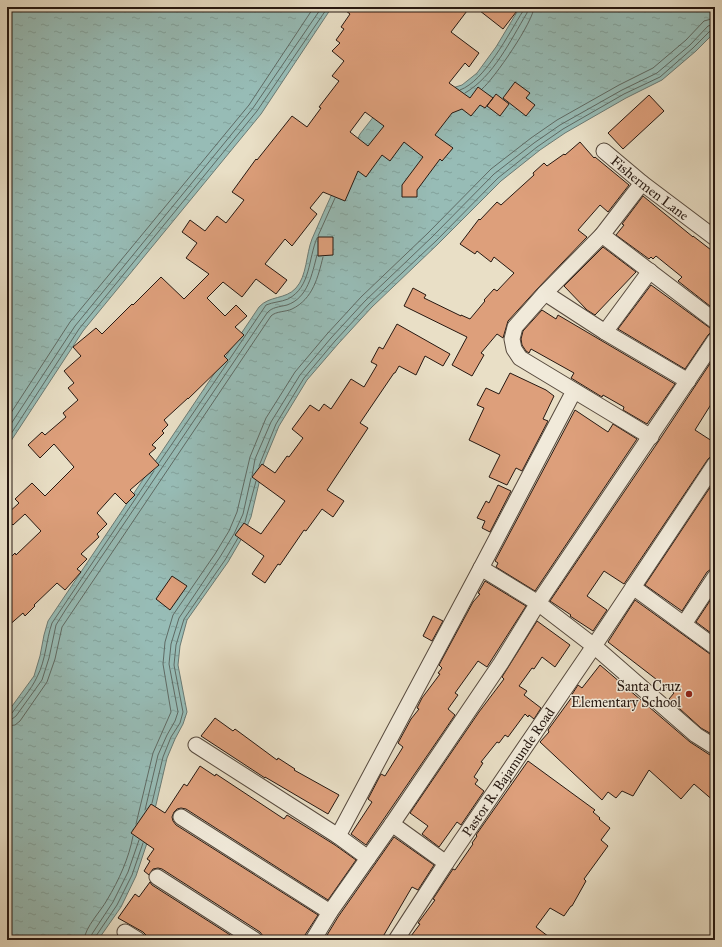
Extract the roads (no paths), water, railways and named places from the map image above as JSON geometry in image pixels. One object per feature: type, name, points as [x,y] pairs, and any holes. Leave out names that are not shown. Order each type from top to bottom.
[{"type":"street","name":"Fishermen Lane","points":[[604,151],[642,183],[715,238]]},
{"type":"street","points":[[642,183],[602,235],[515,326],[512,338],[514,350],[520,358],[651,437]]},
{"type":"street","points":[[602,235],[715,321]]},
{"type":"street","points":[[605,332],[650,271]]},
{"type":"street","points":[[545,293],[605,332],[688,381]]},
{"type":"street","points":[[313,940],[330,912],[392,824],[501,663],[538,603],[715,340]]},
{"type":"street","points":[[338,836],[574,391]]},
{"type":"street","name":"Pastor R. Bajamunde Road","points":[[396,940],[446,863],[594,646],[715,464]]},
{"type":"street","points":[[481,568],[538,603],[594,646],[696,735],[715,747]]},
{"type":"street","points":[[684,624],[715,577]]},
{"type":"street","points":[[633,586],[715,646]]},
{"type":"street","points":[[196,745],[338,836],[368,858]]},
{"type":"street","points":[[181,817],[330,912]]},
{"type":"street","points":[[392,824],[446,863]]},
{"type":"street","points":[[157,877],[255,940]]},
{"type":"water","points":[[7,7],[332,7],[261,114],[83,331],[7,447]]},
{"type":"water","points":[[520,7],[715,7],[715,32],[696,51],[662,80],[626,98],[565,133],[540,150],[501,181],[372,307],[307,380],[279,426],[264,462],[251,517],[242,538],[228,562],[187,620],[180,646],[178,665],[187,712],[167,758],[147,843],[136,876],[121,907],[98,940],[7,940],[7,713],[34,676],[48,621],[259,307],[263,303],[292,292],[300,283],[312,239],[360,134],[378,111],[462,85],[477,73],[496,47]]},
{"type":"place","name":"Santa Cruz Elementary School","points":[[689,694]]}]
